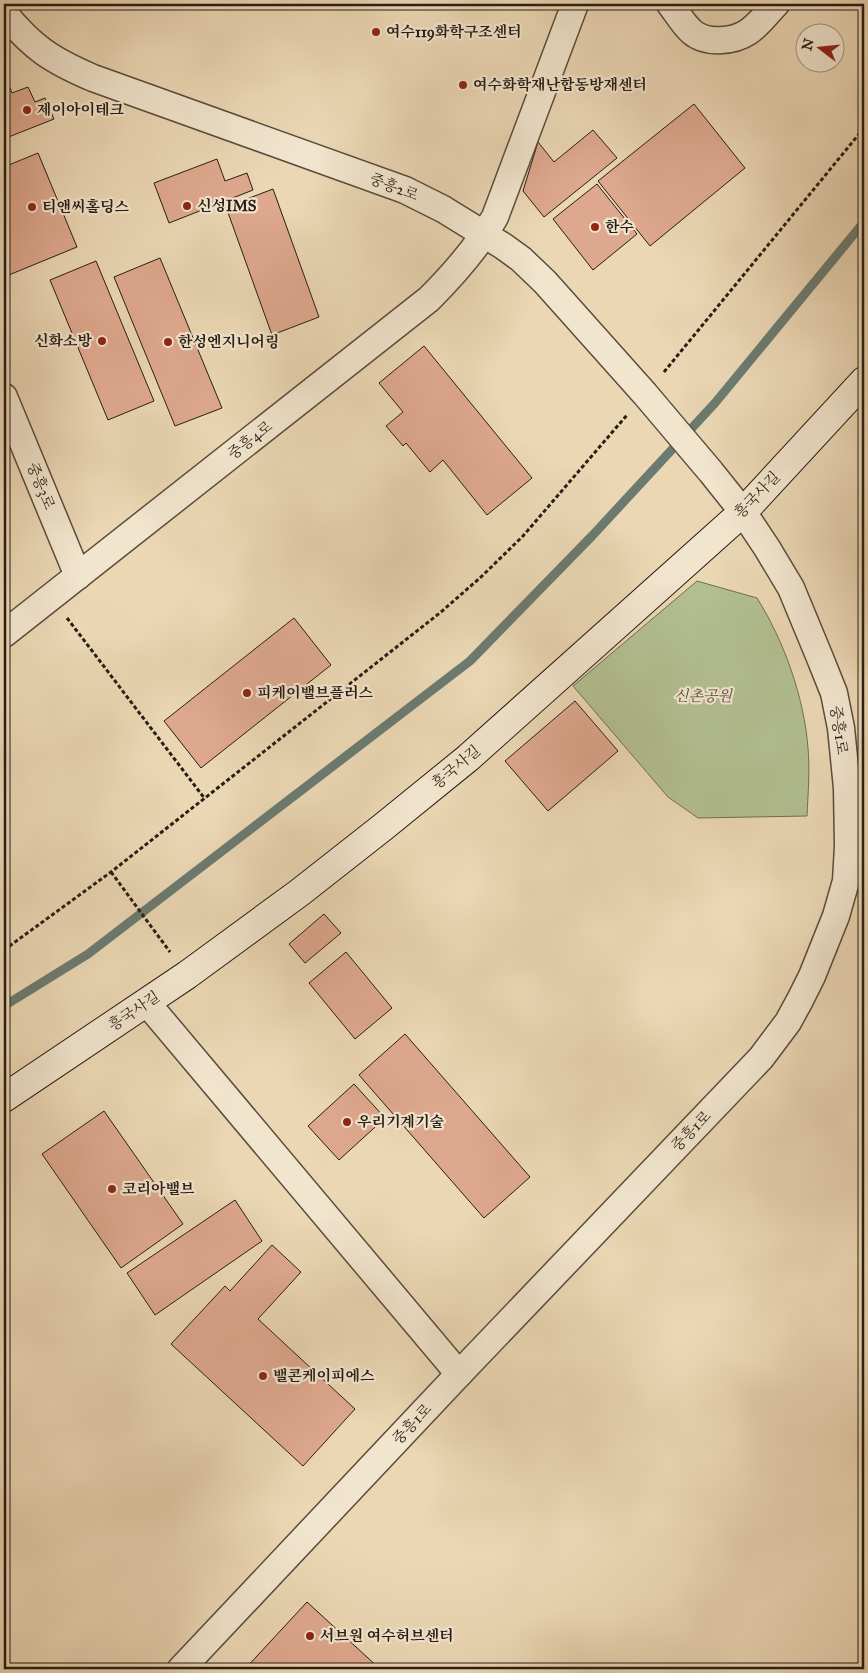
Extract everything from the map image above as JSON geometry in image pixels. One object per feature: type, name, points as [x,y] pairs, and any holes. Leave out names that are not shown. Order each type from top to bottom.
[{"type":"street","name":"중흥4로","points":[[4,634],[429,299],[451,277],[485,234],[495,217],[575,4]]},
{"type":"street","points":[[670,4],[694,33],[706,39],[716,40],[739,37],[747,33],[776,4]]},
{"type":"street","name":"중흥2로","points":[[4,13],[31,43],[47,56],[68,67],[93,78],[405,190],[443,209],[485,234],[521,259],[545,282],[645,394],[711,472]]},
{"type":"street","name":"흥국사길","points":[[4,1098],[187,975],[299,893],[468,758],[743,512],[864,382]]},
{"type":"street","name":"중흥3로","points":[[4,397],[78,576]]},
{"type":"street","name":"중흥1로","points":[[181,1669],[760,1058],[788,1022],[812,976],[836,916],[846,881],[848,846],[847,788],[841,728],[834,693],[791,588],[768,548],[743,512],[711,472]]},
{"type":"street","points":[[147,1002],[459,1374]]},
{"type":"path","points":[[4,950],[111,872],[441,612],[481,577],[523,536],[645,394],[864,128]]},
{"type":"path","points":[[50,597],[205,798]]},
{"type":"path","points":[[111,872],[187,975]]},
{"type":"green space","name":"신촌공원","points":[[697,581],[757,598],[776,632],[797,689],[806,729],[809,765],[807,816],[698,818],[668,797],[573,686]]},
{"type":"building","name":"제이아이테크","points":[[7,80],[12,93],[28,87],[35,102],[45,98],[54,119],[6,138],[4,132],[4,81]]},
{"type":"building","points":[[694,104],[745,168],[650,246],[598,181]]},
{"type":"building","points":[[593,130],[617,158],[544,217],[523,191],[538,142],[554,162]]},
{"type":"building","name":"티앤씨홀딩스","points":[[38,153],[77,247],[4,277],[4,167]]},
{"type":"building","name":"신성IMS","points":[[217,159],[225,181],[247,173],[253,190],[169,223],[154,183]]},
{"type":"building","name":"한수","points":[[597,184],[637,234],[593,270],[553,219]]},
{"type":"building","points":[[273,189],[319,317],[272,335],[226,207]]},
{"type":"building","name":"한성엔지니어링","points":[[160,258],[222,408],[175,426],[114,277]]},
{"type":"building","name":"신화소방","points":[[96,261],[154,401],[108,420],[50,280]]},
{"type":"building","points":[[424,346],[532,478],[487,515],[443,460],[430,472],[406,443],[403,446],[386,426],[403,412],[379,383]]},
{"type":"building","name":"피케이밸브플러스","points":[[294,618],[331,665],[201,768],[164,721]]},
{"type":"building","points":[[575,701],[618,751],[548,811],[505,761]]},
{"type":"building","points":[[324,914],[341,933],[305,963],[289,944]]},
{"type":"building","points":[[346,952],[392,1008],[355,1039],[309,983]]},
{"type":"building","points":[[405,1034],[530,1177],[484,1218],[359,1075]]},
{"type":"building","name":"우리기계기술","points":[[354,1084],[385,1118],[339,1160],[308,1126]]},
{"type":"building","name":"코리아밸브","points":[[104,1111],[183,1224],[121,1268],[42,1154]]},
{"type":"building","points":[[235,1200],[262,1241],[155,1315],[127,1273]]},
{"type":"building","name":"밸콘케이피에스","points":[[272,1245],[301,1272],[258,1319],[355,1409],[303,1466],[171,1344],[225,1286],[230,1291]]},
{"type":"building","name":"서브원 여수허브센터","points":[[307,1602],[380,1669],[245,1669]]},
{"type":"waterway","points":[[4,1006],[88,954],[470,661],[592,536],[715,403],[864,222]]},
{"type":"place","name":"여수119화학구조센터","points":[[376,32]]},
{"type":"place","name":"여수화학재난합동방재센터","points":[[463,85]]},
{"type":"place","name":"제이아이테크","points":[[27,110]]},
{"type":"place","name":"신성IMS","points":[[187,206]]},
{"type":"place","name":"티앤씨홀딩스","points":[[32,207]]},
{"type":"place","name":"한수","points":[[595,227]]},
{"type":"place","name":"신화소방","points":[[102,341]]},
{"type":"place","name":"한성엔지니어링","points":[[168,342]]},
{"type":"place","name":"피케이밸브플러스","points":[[247,693]]},
{"type":"place","name":"우리기계기술","points":[[347,1122]]},
{"type":"place","name":"코리아밸브","points":[[112,1189]]},
{"type":"place","name":"밸콘케이피에스","points":[[263,1376]]},
{"type":"place","name":"서브원 여수허브센터","points":[[310,1636]]}]
